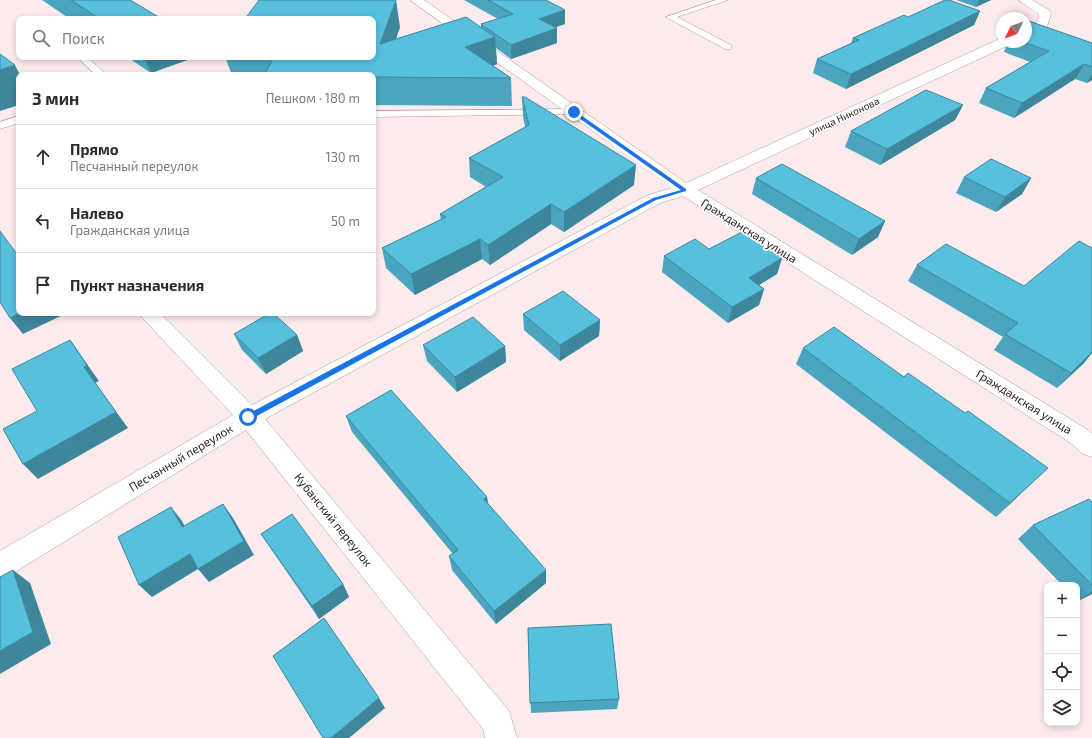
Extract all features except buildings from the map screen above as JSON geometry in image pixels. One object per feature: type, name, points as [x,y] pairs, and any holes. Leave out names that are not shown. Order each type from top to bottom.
[{"type":"street","name":"Гражданская улица","points":[[416,0],[684,190],[1088,436]]},
{"type":"street","points":[[1024,0],[1045,13],[1044,24],[1032,29]]},
{"type":"street","name":"улица Никонова","points":[[684,190],[996,46]]},
{"type":"street","name":"Песчанный переулок","points":[[0,566],[248,417],[654,199],[684,190]]},
{"type":"street","name":"Кубанский переулок","points":[[151,316],[248,417],[498,722],[501,738]]},
{"type":"lane","points":[[724,0],[670,17],[728,47]]},
{"type":"lane","points":[[85,60],[99,72]]},
{"type":"lane","points":[[376,114],[574,112]]},
{"type":"lane","points":[[0,126],[16,120]]},
{"type":"route","points":[[248,417],[654,199],[684,190],[574,112]]}]
